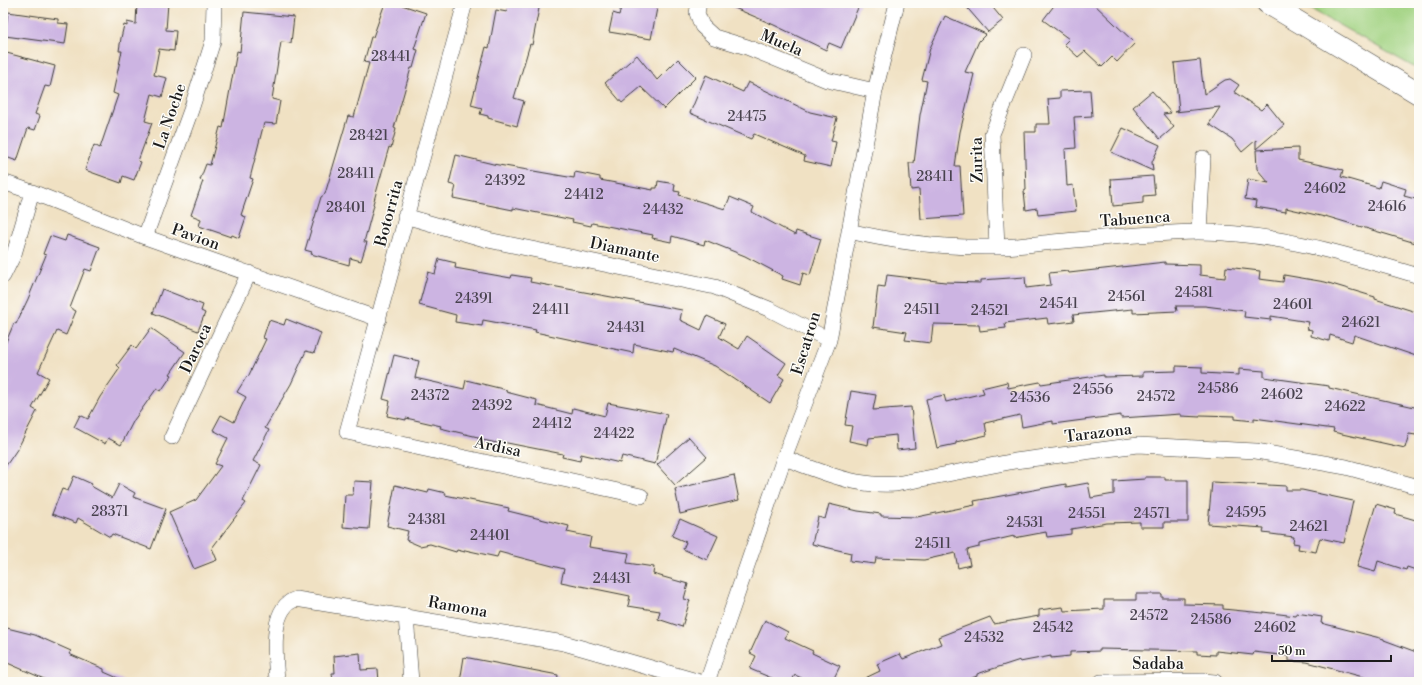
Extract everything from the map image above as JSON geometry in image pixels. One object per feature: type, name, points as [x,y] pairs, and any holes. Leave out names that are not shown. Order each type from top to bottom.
[{"type":"main road","points":[[1267,3],[1419,94]]},
{"type":"street","name":"La Noche","points":[[145,237],[191,110],[213,40],[214,3]]},
{"type":"street","name":"Botorrita","points":[[347,432],[379,319],[405,216],[465,3]]},
{"type":"street","name":"Muela","points":[[699,3],[697,13],[702,26],[714,37],[747,46],[827,80],[875,91]]},
{"type":"street","name":"Escatron","points":[[707,682],[784,458],[829,340],[875,91],[897,3]]},
{"type":"street","name":"Zurita","points":[[997,247],[992,134],[1024,55]]},
{"type":"street","points":[[1199,232],[1203,158]]},
{"type":"street","name":"Pavion","points":[[3,182],[145,237],[379,319]]},
{"type":"street","points":[[3,276],[14,254],[32,192]]},
{"type":"street","name":"Diamante","points":[[405,216],[488,240],[715,287],[769,309],[829,340]]},
{"type":"street","name":"Tabuenca","points":[[849,231],[883,239],[939,246],[997,247],[1142,234],[1199,232],[1255,236],[1301,244],[1419,276]]},
{"type":"street","name":"Daroca","points":[[172,437],[249,273]]},
{"type":"street","name":"Ardisa","points":[[347,432],[641,496]]},
{"type":"street","name":"Tarazona","points":[[784,458],[853,483],[879,485],[896,484],[1015,461],[1138,445],[1161,446],[1256,451],[1346,467],[1419,487]]},
{"type":"street","name":"Ramona","points":[[277,682],[277,626],[281,610],[288,601],[296,599],[564,642],[700,682]]},
{"type":"street","points":[[406,616],[411,682]]},
{"type":"street","name":"Sadaba","points":[[1101,682],[1203,680],[1214,682]]},
{"type":"green space","points":[[1300,3],[1419,3],[1419,70]]},
{"type":"building","points":[[137,3],[168,3],[166,30],[176,31],[174,51],[159,49],[154,75],[167,78],[162,97],[152,94],[145,121],[152,123],[138,161],[141,162],[134,180],[123,176],[121,183],[85,170],[94,145],[100,148],[118,95],[113,93],[122,51],[119,51],[121,38],[124,25],[127,26],[127,22],[136,24]]},
{"type":"building","points":[[385,3],[396,3],[426,13],[414,49],[418,50],[413,68],[411,68],[394,128],[396,129],[391,148],[389,147],[373,204],[374,205],[364,242],[367,242],[361,261],[350,258],[349,265],[311,254],[312,252],[305,250],[321,197],[325,194],[348,116],[354,117],[369,63],[364,62],[371,37],[373,37]]},
{"type":"building","points":[[508,3],[540,3],[532,45],[530,44],[514,98],[524,101],[517,126],[488,118],[488,116],[480,114],[482,108],[471,105],[486,47],[489,48],[496,10],[507,12]]},
{"type":"building","points":[[622,3],[658,3],[651,39],[609,32],[613,13],[619,15]]},
{"type":"building","points":[[723,3],[860,3],[841,48],[829,43],[826,50]]},
{"type":"building","points":[[963,3],[989,3],[1003,20],[988,32]]},
{"type":"building","points":[[1056,3],[1093,3],[1135,43],[1117,62],[1112,57],[1102,67],[1085,51],[1078,57],[1064,44],[1069,39],[1043,20]]},
{"type":"building","points":[[8,12],[58,19],[58,23],[68,24],[65,44],[5,36]]},
{"type":"building","points":[[244,12],[294,17],[291,43],[281,42],[272,99],[280,101],[276,124],[264,123],[250,178],[253,179],[241,215],[246,217],[239,238],[232,235],[231,237],[199,226],[201,219],[191,215],[203,181],[200,180],[206,164],[210,165],[220,127],[223,128],[237,51],[240,52]]},
{"type":"building","points":[[945,16],[986,34],[979,41],[965,72],[974,74],[960,132],[955,166],[960,166],[963,216],[921,219],[919,189],[911,190],[909,163],[914,163],[920,115],[927,81],[922,80],[930,48]]},
{"type":"building","points":[[3,52],[55,66],[50,87],[45,86],[35,114],[40,116],[35,130],[28,128],[17,161],[3,156]]},
{"type":"building","points":[[637,55],[657,80],[678,59],[696,77],[664,109],[641,87],[622,103],[605,83]]},
{"type":"building","points":[[1200,60],[1204,94],[1225,80],[1230,79],[1239,85],[1234,92],[1261,110],[1267,104],[1284,125],[1256,149],[1256,140],[1242,152],[1232,139],[1209,124],[1220,107],[1175,112],[1179,110],[1174,63]]},
{"type":"building","points":[[706,75],[743,92],[748,82],[810,112],[837,118],[831,141],[836,142],[831,167],[804,161],[805,156],[754,134],[751,139],[690,113]]},
{"type":"building","points":[[1090,90],[1092,116],[1074,117],[1076,148],[1065,149],[1067,186],[1073,185],[1076,211],[1038,215],[1037,208],[1026,210],[1024,191],[1026,190],[1024,132],[1036,132],[1036,124],[1050,124],[1048,99],[1060,98],[1060,91]]},
{"type":"building","points":[[1152,91],[1171,113],[1163,114],[1174,127],[1160,139],[1133,107]]},
{"type":"building","points":[[1123,128],[1160,145],[1152,162],[1153,171],[1111,152]]},
{"type":"building","points":[[1298,148],[1298,160],[1343,170],[1341,177],[1379,188],[1381,181],[1406,189],[1404,196],[1419,200],[1419,244],[1325,216],[1286,208],[1286,212],[1255,207],[1256,201],[1245,199],[1248,179],[1269,183],[1257,169],[1256,150]]},
{"type":"building","points":[[456,155],[493,164],[574,178],[575,172],[600,177],[600,180],[653,190],[653,188],[657,188],[658,181],[675,184],[674,191],[680,192],[679,195],[725,209],[730,197],[754,207],[752,212],[795,235],[796,231],[821,239],[810,275],[803,273],[800,285],[782,279],[783,276],[745,256],[705,240],[704,245],[672,236],[671,242],[652,238],[653,235],[592,223],[591,226],[572,222],[573,220],[453,198],[456,186],[449,184]]},
{"type":"building","points":[[1153,176],[1155,195],[1143,196],[1143,203],[1113,206],[1111,179]]},
{"type":"building","points":[[67,235],[100,247],[91,271],[85,269],[70,308],[76,311],[66,335],[57,331],[38,372],[49,378],[32,408],[37,411],[18,448],[3,470],[3,349],[14,323],[16,324],[28,299],[46,255],[43,254],[50,236],[65,241]]},
{"type":"building","points":[[439,259],[456,263],[455,268],[511,278],[512,275],[531,278],[530,282],[682,310],[680,320],[701,330],[707,316],[725,324],[719,337],[739,349],[747,336],[786,363],[778,375],[784,379],[770,403],[715,366],[674,349],[673,352],[634,344],[633,353],[535,332],[536,330],[483,320],[482,326],[455,322],[456,315],[419,305],[428,272],[435,274]]},
{"type":"building","points":[[1165,262],[1165,264],[1200,265],[1200,275],[1225,278],[1226,267],[1260,271],[1259,279],[1283,282],[1284,275],[1325,282],[1375,297],[1375,299],[1419,313],[1419,357],[1354,335],[1352,342],[1330,335],[1329,341],[1311,336],[1312,330],[1307,329],[1309,322],[1271,316],[1271,320],[1244,317],[1245,311],[1205,306],[1176,306],[1177,311],[1133,313],[1133,309],[1073,315],[1074,321],[1048,324],[1047,318],[1005,323],[1006,328],[980,331],[979,325],[933,324],[931,343],[905,340],[907,332],[873,327],[878,286],[885,287],[887,275],[945,282],[981,283],[981,280],[1025,277],[1026,288],[1051,285],[1049,273],[1068,271],[1069,273]]},
{"type":"building","points":[[162,289],[203,305],[201,311],[205,313],[198,331],[153,313]]},
{"type":"building","points":[[286,319],[321,333],[314,353],[306,351],[291,384],[265,428],[269,430],[253,461],[261,465],[243,501],[246,503],[212,548],[217,560],[194,569],[169,512],[196,500],[221,466],[215,464],[228,438],[213,430],[221,415],[234,422],[246,397],[237,392],[247,376],[248,377],[266,339],[263,338],[269,320],[284,325]]},
{"type":"building","points":[[151,328],[185,352],[170,374],[172,375],[161,391],[157,388],[134,420],[121,445],[108,438],[105,444],[74,427],[80,415],[88,419],[100,397],[120,368],[117,365],[132,345],[136,349]]},
{"type":"building","points":[[394,355],[419,361],[415,378],[464,389],[466,380],[507,390],[506,392],[537,400],[536,405],[572,414],[573,408],[605,416],[608,403],[667,414],[655,464],[622,456],[620,463],[581,454],[580,461],[562,457],[563,454],[497,441],[497,443],[478,439],[478,437],[440,428],[441,426],[406,418],[406,420],[387,416],[390,401],[383,399]]},
{"type":"building","points":[[1176,366],[1202,367],[1202,373],[1239,375],[1239,369],[1264,371],[1264,377],[1329,386],[1329,388],[1419,408],[1419,422],[1416,435],[1409,434],[1405,448],[1333,432],[1334,429],[1254,418],[1254,421],[1235,419],[1235,416],[1200,415],[1200,417],[1181,416],[1181,414],[1121,418],[1121,415],[1053,424],[1053,421],[1022,427],[1020,415],[985,423],[987,435],[937,448],[926,399],[944,395],[946,402],[984,393],[982,388],[1007,382],[1008,388],[1040,382],[1041,384],[1104,375],[1104,377],[1143,376],[1143,372],[1176,371]]},
{"type":"building","points":[[851,391],[876,395],[873,410],[911,407],[915,448],[897,450],[896,435],[869,438],[868,445],[849,441],[852,426],[845,425]]},
{"type":"building","points":[[689,437],[707,457],[675,485],[657,465]]},
{"type":"building","points":[[734,475],[739,500],[680,514],[675,489]]},
{"type":"building","points":[[74,476],[92,484],[91,486],[112,498],[119,484],[135,493],[133,497],[166,509],[151,549],[112,534],[110,537],[78,518],[76,523],[52,514],[62,489],[68,491]]},
{"type":"building","points":[[1145,477],[1165,477],[1165,480],[1188,480],[1188,522],[1164,522],[1164,527],[1140,527],[1140,522],[1107,523],[1071,529],[1071,534],[1047,537],[1046,532],[1014,538],[1014,536],[979,544],[979,547],[967,550],[970,565],[958,568],[955,553],[924,560],[876,558],[875,564],[850,561],[851,553],[812,544],[818,517],[825,519],[829,504],[858,511],[881,514],[881,516],[917,517],[975,505],[974,501],[1066,484],[1066,487],[1088,483],[1091,498],[1114,494],[1114,481],[1145,479]]},
{"type":"building","points":[[354,481],[373,482],[369,529],[343,527],[345,495],[353,495]]},
{"type":"building","points":[[1212,482],[1286,486],[1286,490],[1302,490],[1353,501],[1344,543],[1320,538],[1316,552],[1298,549],[1299,544],[1293,543],[1294,537],[1263,533],[1264,528],[1208,524]]},
{"type":"building","points":[[395,485],[428,493],[429,489],[446,493],[445,495],[509,508],[508,511],[569,526],[567,532],[591,537],[589,547],[629,553],[627,563],[654,567],[653,574],[688,584],[684,599],[690,600],[682,627],[658,619],[660,611],[628,606],[630,596],[561,582],[564,569],[499,552],[497,557],[465,550],[465,552],[457,550],[456,552],[430,544],[420,546],[406,540],[408,531],[387,526]]},
{"type":"building","points":[[1376,504],[1396,510],[1395,514],[1419,521],[1419,571],[1407,567],[1406,570],[1378,561],[1375,572],[1357,567]]},
{"type":"building","points":[[680,519],[718,536],[707,560],[683,549],[686,542],[672,536]]},
{"type":"building","points":[[1136,594],[1162,594],[1162,598],[1184,598],[1184,604],[1223,605],[1223,609],[1296,616],[1296,613],[1322,617],[1321,623],[1384,639],[1419,653],[1419,682],[1382,682],[1307,662],[1289,661],[1289,656],[1254,652],[1253,655],[1216,651],[1216,655],[1197,654],[1197,651],[1100,649],[1100,651],[1070,652],[1070,656],[1051,658],[1051,656],[1020,662],[1020,660],[977,674],[977,676],[961,682],[857,682],[880,671],[877,664],[900,654],[903,659],[941,644],[938,637],[990,617],[994,624],[1039,616],[1039,610],[1063,607],[1064,611],[1104,609],[1104,600],[1136,600]]},
{"type":"building","points":[[765,620],[788,632],[785,638],[840,666],[832,682],[810,682],[795,675],[791,682],[781,682],[750,669],[756,656],[750,653]]},
{"type":"building","points":[[3,627],[35,635],[71,651],[69,654],[104,669],[104,672],[127,682],[51,682],[3,661]]},
{"type":"building","points":[[360,653],[361,670],[378,669],[379,682],[333,682],[332,673],[335,673],[334,656]]},
{"type":"building","points":[[464,657],[558,675],[557,682],[460,682]]}]
